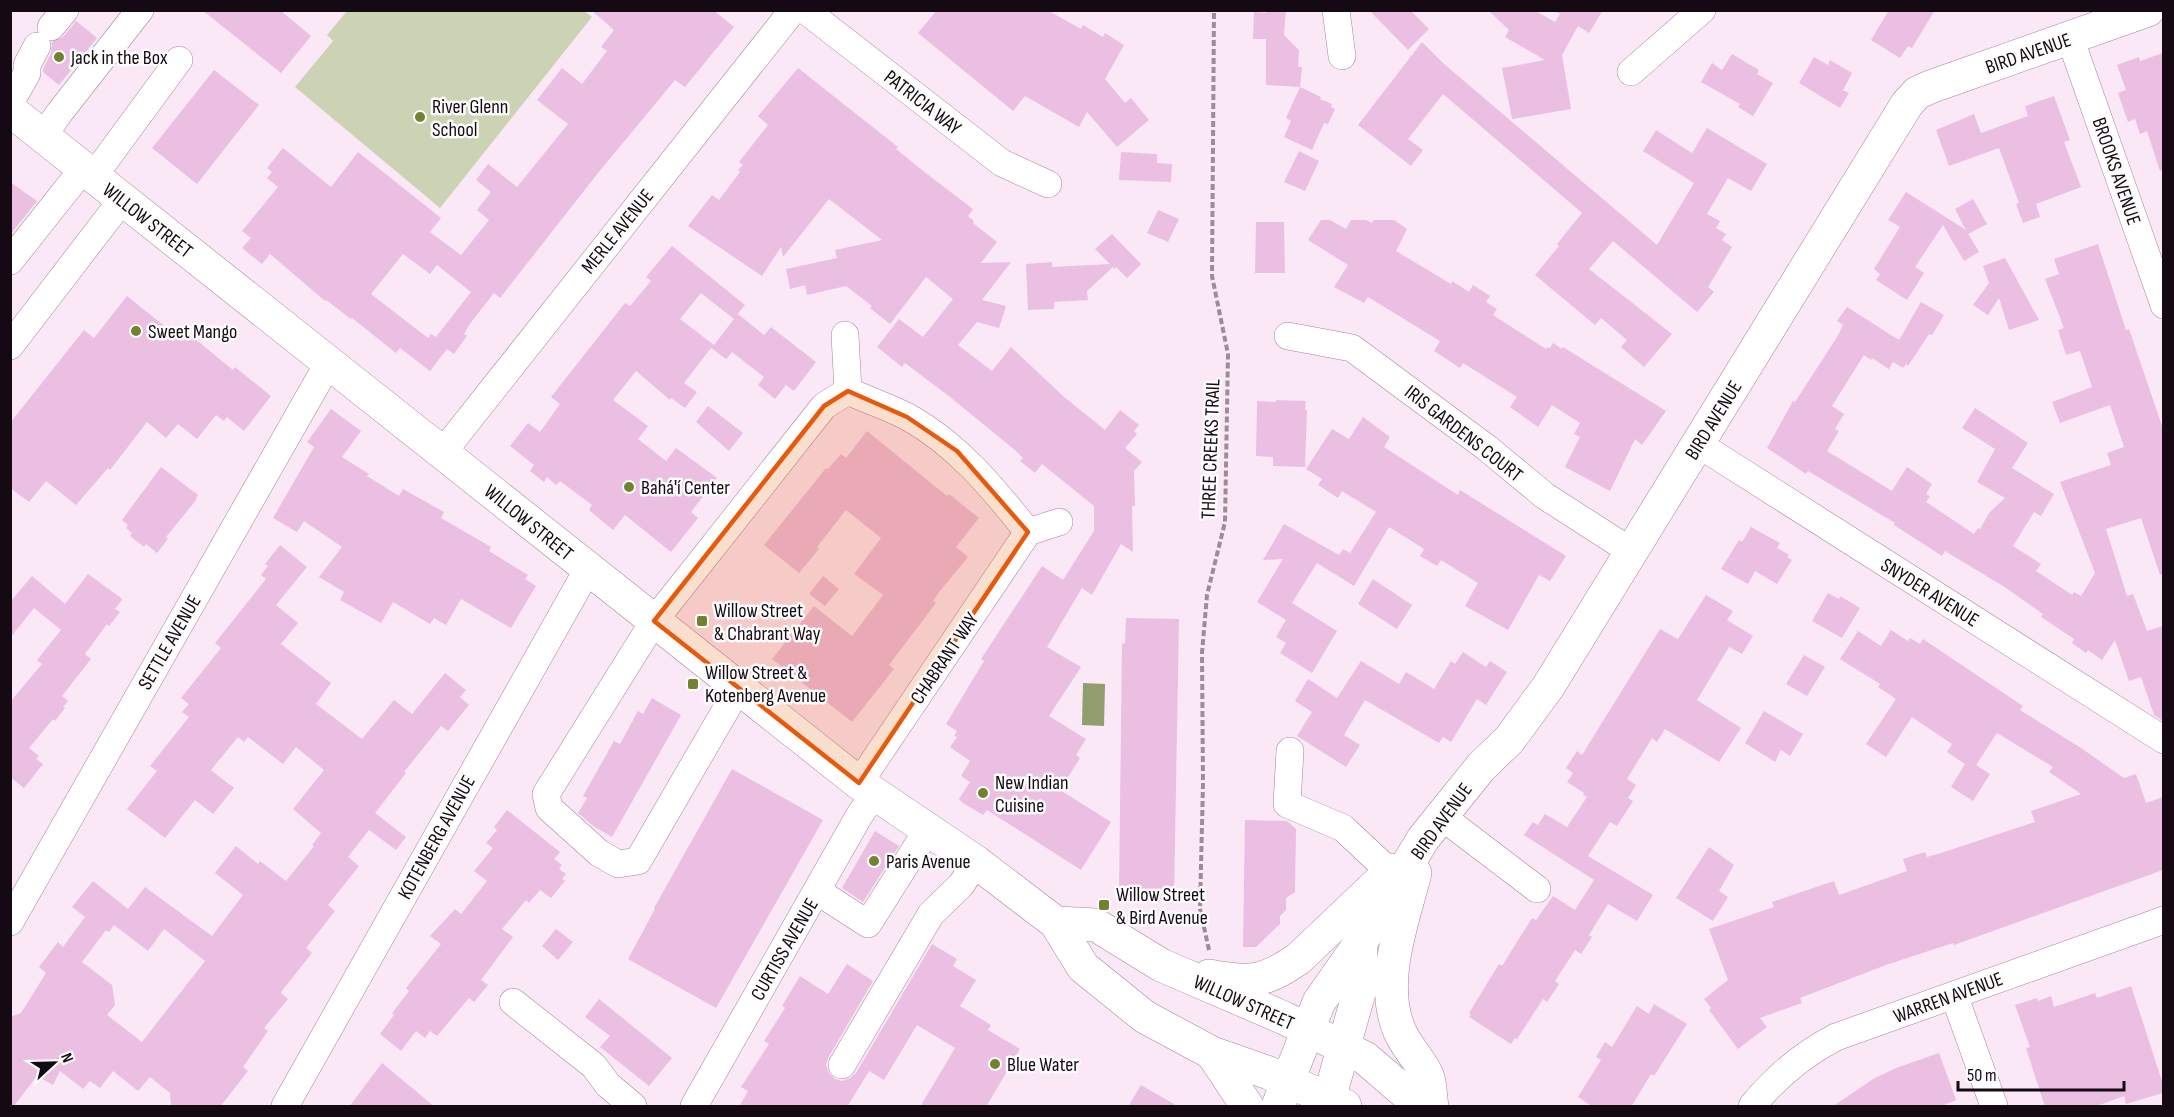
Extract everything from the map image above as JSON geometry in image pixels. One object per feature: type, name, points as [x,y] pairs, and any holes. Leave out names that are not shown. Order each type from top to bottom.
[{"type":"main road","name":"BIRD AVENUE","points":[[1283,1094],[1320,1002],[1361,942],[1432,828],[1481,767],[1509,740],[1535,705],[1632,552],[1906,104],[1917,93],[1930,87],[2148,10]]},
{"type":"main road","name":"WILLOW STREET","points":[[19,120],[867,788],[976,862],[1056,922],[1083,967],[1145,1017],[1283,1094],[1334,1104]]},
{"type":"main road","points":[[1161,965],[1211,977],[1240,980],[1256,980],[1273,975],[1400,879]]},
{"type":"main road","points":[[1400,879],[1397,945],[1392,979],[1394,1012],[1402,1037],[1414,1052],[1428,1077],[1431,1107]]},
{"type":"main road","name":"WILLOW STREET","points":[[1056,922],[1096,925],[1161,965],[1308,1030],[1365,1058],[1421,1107]]},
{"type":"main road","points":[[1334,1104],[1344,1048],[1360,989],[1361,942]]},
{"type":"main road","points":[[1212,1053],[1247,1107]]},
{"type":"street","points":[[51,28],[27,64],[19,120],[60,112],[140,10]]},
{"type":"street","name":"MERLE AVENUE","points":[[442,452],[793,10]]},
{"type":"street","name":"PATRICIA WAY","points":[[805,10],[1002,163],[1048,184]]},
{"type":"street","points":[[1336,10],[1342,56]]},
{"type":"street","points":[[1631,72],[1702,10]]},
{"type":"street","name":"BROOKS AVENUE","points":[[2070,38],[2163,305]]},
{"type":"street","points":[[10,261],[88,173],[179,60]]},
{"type":"street","points":[[10,346],[122,200]]},
{"type":"street","points":[[845,335],[848,391]]},
{"type":"street","name":"IRIS GARDENS COURT","points":[[1288,336],[1352,348],[1487,448],[1545,496],[1632,552]]},
{"type":"street","name":"SETTLE AVENUE","points":[[10,922],[329,362]]},
{"type":"street","points":[[848,391],[907,417],[957,451],[994,489],[1028,532],[1059,522]]},
{"type":"street","points":[[739,687],[638,861],[618,864],[599,853],[549,808],[546,794],[654,621],[824,406],[848,391]]},
{"type":"street","name":"SNYDER AVENUE","points":[[1698,444],[2163,740]]},
{"type":"street","name":"CHABRANT WAY","points":[[867,788],[1028,532]]},
{"type":"street","name":"KOTENBERG AVENUE","points":[[285,1107],[588,569]]},
{"type":"street","points":[[1290,751],[1287,804],[1342,828],[1400,879]]},
{"type":"street","name":"CURTISS AVENUE","points":[[694,1107],[859,816],[867,788]]},
{"type":"street","points":[[1432,828],[1537,890]]},
{"type":"street","points":[[817,891],[868,924],[928,829]]},
{"type":"street","points":[[842,1065],[931,914],[961,885],[976,862]]},
{"type":"street","name":"WARREN AVENUE","points":[[1752,1107],[1767,1088],[1797,1062],[1826,1042],[2163,920]]},
{"type":"street","points":[[1954,994],[1994,1107]]},
{"type":"street","points":[[513,1002],[594,1066],[608,1085],[633,1107]]},
{"type":"path","name":"THREE CREEKS TRAIL","points":[[1212,959],[1200,909],[1203,784],[1202,653],[1207,595],[1225,522],[1228,354],[1212,276],[1214,10]]},
{"type":"highlighted area","points":[[848,391],[907,417],[957,451],[1028,532],[859,783],[654,621],[824,406]]},
{"type":"shaded area","name":"River Glenn School","points":[[347,11],[584,11],[592,17],[440,208],[295,87],[333,41],[327,35]]},
{"type":"shaded area","points":[[1083,683],[1105,684],[1104,726],[1082,725]]},
{"type":"building","points":[[202,10],[280,10],[311,36],[281,73]]},
{"type":"building","points":[[591,10],[713,10],[734,27],[685,87],[675,80],[598,173],[500,298],[494,293],[469,325],[464,334],[467,336],[454,354],[447,349],[430,371],[400,348],[396,353],[352,318],[325,301],[270,254],[262,264],[242,248],[251,238],[242,231],[278,187],[267,178],[272,172],[267,168],[283,148],[331,187],[358,152],[441,218],[430,232],[461,255],[489,220],[477,210],[491,192],[476,180],[488,164],[517,187],[568,124],[537,100],[562,68],[582,84],[607,51],[601,47],[614,30]],"holes":[[[403,254],[430,274],[437,265],[471,292],[436,337],[431,334],[428,338],[371,294]]]},
{"type":"building","points":[[937,10],[1047,10],[1081,29],[1083,25],[1103,37],[1105,33],[1124,45],[1105,79],[1125,103],[1131,98],[1149,120],[1117,147],[1087,112],[1079,127],[1025,96],[1013,111],[918,33]]},
{"type":"building","points":[[1266,10],[1286,10],[1284,35],[1299,50],[1298,67],[1302,67],[1300,87],[1266,85],[1266,39],[1253,39],[1254,12],[1266,13]]},
{"type":"building","points":[[1369,10],[1410,10],[1429,29],[1408,50]]},
{"type":"building","points":[[1488,10],[1534,10],[1555,22],[1560,14],[1554,10],[1603,10],[1589,33],[1578,26],[1562,55],[1571,109],[1512,119],[1502,68],[1545,60],[1505,37],[1509,30]]},
{"type":"building","points":[[1889,10],[1935,10],[1912,48],[1908,46],[1900,58],[1871,40]]},
{"type":"building","name":"Jack in the Box","points":[[76,21],[97,38],[59,85],[43,72],[43,69],[51,53],[52,42],[63,37]]},
{"type":"building","points":[[1422,42],[1444,64],[1657,245],[1694,183],[1643,151],[1656,130],[1692,153],[1707,128],[1767,164],[1751,191],[1728,178],[1707,214],[1720,221],[1716,228],[1726,234],[1722,240],[1732,247],[1708,287],[1714,292],[1697,312],[1613,241],[1589,269],[1672,334],[1644,367],[1621,347],[1627,340],[1601,318],[1595,325],[1535,275],[1582,213],[1443,94],[1408,139],[1423,150],[1411,166],[1358,125]]},
{"type":"building","points":[[2163,53],[2163,170],[2160,171],[2147,131],[2140,134],[2135,119],[2128,122],[2118,93],[2126,90],[2117,65],[2139,57],[2140,61]]},
{"type":"building","points":[[1732,54],[1759,70],[1757,74],[1773,83],[1753,116],[1738,107],[1740,104],[1701,82],[1712,63],[1722,70]]},
{"type":"building","points":[[1814,57],[1828,65],[1830,60],[1852,73],[1843,90],[1849,93],[1840,108],[1799,83]]},
{"type":"building","points":[[798,68],[973,209],[968,216],[974,221],[973,223],[997,242],[981,263],[1011,262],[982,300],[1006,306],[999,328],[977,322],[958,345],[992,371],[1011,347],[1063,396],[1105,430],[1120,410],[1139,425],[1134,431],[1137,434],[1125,448],[1142,462],[1134,471],[1133,552],[1121,544],[1092,595],[1082,588],[1047,647],[1081,667],[1049,716],[1086,739],[1076,755],[1080,758],[1060,790],[1111,822],[1081,870],[987,810],[983,815],[959,799],[970,782],[961,776],[970,761],[950,747],[957,737],[954,736],[957,731],[946,724],[984,661],[981,659],[1042,566],[1063,580],[1094,531],[1094,506],[1042,464],[1035,473],[1020,461],[1023,458],[1016,451],[950,397],[905,363],[902,367],[877,347],[899,319],[923,337],[953,299],[926,277],[890,324],[870,308],[872,306],[846,286],[807,295],[805,285],[790,289],[786,269],[837,258],[835,250],[882,240],[829,199],[783,257],[781,247],[762,276],[688,226],[712,195],[719,200],[740,172],[738,170],[743,165],[739,162],[768,125],[758,116]]},
{"type":"building","points":[[214,70],[259,105],[197,184],[152,148]]},
{"type":"building","points":[[1300,87],[1321,97],[1320,99],[1332,104],[1331,107],[1335,109],[1328,124],[1324,123],[1312,150],[1284,137],[1291,121],[1286,118]]},
{"type":"building","points":[[2054,96],[2070,140],[2064,142],[2081,187],[2036,204],[2040,217],[2023,223],[2016,204],[2019,203],[1999,148],[1949,166],[1936,130],[1974,114],[1981,133],[2028,116],[2025,106]]},
{"type":"building","points":[[1299,151],[1319,161],[1305,191],[1284,182]]},
{"type":"building","points":[[1121,152],[1157,154],[1157,163],[1172,164],[1171,182],[1119,180]]},
{"type":"building","points":[[10,182],[37,201],[10,235]]},
{"type":"building","points":[[1906,192],[1966,230],[1979,252],[1964,261],[1943,225],[1915,267],[1924,273],[1907,300],[1876,280],[1880,274],[1874,269],[1900,227],[1888,220]]},
{"type":"building","points":[[1973,199],[1987,224],[1968,234],[1955,209]]},
{"type":"building","points":[[1158,210],[1179,219],[1168,242],[1147,233]]},
{"type":"building","points":[[1321,220],[1330,220],[1346,229],[1351,220],[1366,220],[1372,223],[1374,220],[1394,220],[1407,229],[1396,251],[1451,284],[1452,281],[1469,292],[1473,285],[1490,296],[1486,302],[1497,309],[1493,315],[1546,349],[1550,348],[1553,343],[1562,349],[1563,347],[1666,411],[1642,445],[1635,439],[1610,491],[1565,467],[1580,437],[1574,434],[1580,423],[1552,405],[1538,427],[1510,407],[1517,397],[1463,363],[1460,368],[1434,351],[1440,341],[1368,297],[1364,303],[1334,287],[1348,265],[1308,240]]},
{"type":"building","points":[[1256,222],[1284,222],[1285,273],[1255,273]]},
{"type":"building","points":[[1112,234],[1141,264],[1127,278],[1116,267],[1114,269],[1113,267],[1087,291],[1088,300],[1054,302],[1054,309],[1028,310],[1026,264],[1052,262],[1052,267],[1110,264],[1095,249]]},
{"type":"building","points":[[2098,244],[2126,330],[2129,329],[2163,429],[2163,574],[2160,575],[2141,518],[2106,529],[2127,596],[2133,594],[2147,631],[2163,626],[2163,721],[2154,715],[2141,677],[2129,681],[2115,640],[2102,660],[2088,650],[2086,653],[2072,643],[2074,639],[2041,617],[2043,614],[2003,586],[1945,551],[1942,556],[1894,525],[1895,523],[1808,471],[1806,474],[1767,448],[1793,401],[1795,402],[1837,337],[1843,325],[1837,321],[1847,307],[1899,340],[1921,302],[1944,315],[1932,335],[1929,334],[1908,366],[1906,364],[1903,368],[1893,362],[1889,369],[1864,355],[1832,406],[1844,414],[1835,429],[1839,431],[1827,451],[1892,491],[1907,467],[1932,484],[1926,494],[1930,496],[1926,502],[1974,534],[1978,528],[1980,529],[1989,513],[2005,498],[1977,482],[1995,449],[1962,428],[1975,408],[2028,443],[2012,468],[2054,494],[2041,516],[2034,512],[2013,546],[2041,564],[2036,571],[2072,595],[2074,592],[2081,596],[2095,573],[2060,482],[2111,465],[2107,453],[2124,447],[2110,405],[2060,423],[2052,402],[2092,387],[2080,351],[2066,355],[2058,330],[2064,328],[2045,279],[2059,274],[2054,259]]},
{"type":"building","points":[[672,246],[745,305],[736,316],[738,314],[764,335],[771,327],[816,362],[794,391],[786,385],[775,399],[758,385],[764,377],[732,352],[726,359],[711,348],[684,383],[697,392],[685,408],[671,398],[670,400],[636,371],[613,400],[648,426],[638,439],[666,461],[676,448],[717,478],[691,512],[698,518],[671,552],[625,515],[613,530],[589,510],[592,505],[560,481],[556,485],[547,477],[544,482],[530,471],[534,465],[510,446],[528,423],[540,432],[560,404],[551,397],[625,303],[630,306],[651,281],[646,277]],"holes":[[[701,293],[734,319],[714,345],[680,319]]]},
{"type":"building","points":[[2005,258],[2039,320],[2009,330],[1999,298],[1988,315],[1973,305],[1989,283],[1983,266]]},
{"type":"building","points":[[127,296],[183,341],[189,334],[233,370],[235,367],[271,396],[244,431],[227,417],[224,421],[216,415],[197,439],[178,424],[166,438],[147,422],[110,470],[108,468],[76,505],[46,481],[29,502],[10,488],[10,423],[84,330],[94,338]]},
{"type":"building","points":[[1276,400],[1306,401],[1305,467],[1273,466],[1273,457],[1256,456],[1257,401],[1276,402]]},
{"type":"building","points":[[708,406],[743,433],[729,451],[696,422]]},
{"type":"building","points":[[331,409],[361,431],[342,457],[399,496],[403,489],[444,512],[441,518],[491,547],[489,551],[528,575],[525,579],[536,586],[511,628],[461,599],[446,625],[434,618],[430,624],[393,602],[381,623],[340,600],[344,592],[319,577],[342,547],[304,521],[297,532],[273,518],[314,447],[307,442]]},
{"type":"building","points":[[1363,417],[1390,437],[1384,447],[1458,495],[1460,490],[1566,556],[1550,581],[1539,575],[1508,630],[1465,606],[1478,583],[1441,560],[1437,566],[1420,556],[1424,549],[1389,527],[1354,586],[1317,563],[1292,603],[1337,631],[1312,673],[1280,653],[1286,643],[1276,637],[1286,620],[1257,602],[1283,559],[1263,560],[1284,524],[1339,555],[1343,549],[1350,553],[1376,512],[1342,491],[1338,498],[1318,485],[1322,479],[1306,469],[1332,429],[1349,439]]},
{"type":"building","points":[[867,431],[947,496],[949,494],[979,518],[956,547],[968,557],[940,591],[933,601],[936,603],[889,665],[894,669],[852,722],[772,659],[814,606],[852,636],[883,595],[854,574],[881,538],[846,510],[799,573],[764,545],[826,468],[828,469],[841,454],[846,458]]},
{"type":"building","points":[[161,467],[198,495],[166,537],[168,539],[157,553],[146,544],[144,547],[130,536],[132,533],[126,528],[128,525],[122,520]]},
{"type":"building","points":[[1751,527],[1780,543],[1777,548],[1789,555],[1787,557],[1792,560],[1777,584],[1755,571],[1748,584],[1721,569],[1739,540],[1742,542]]},
{"type":"building","points":[[280,545],[307,567],[276,605],[298,623],[281,644],[331,683],[316,704],[362,739],[394,700],[412,714],[445,673],[466,690],[460,697],[469,705],[448,731],[441,726],[375,813],[406,837],[396,850],[369,830],[348,857],[359,866],[328,905],[335,911],[306,948],[312,953],[281,992],[288,999],[264,1028],[268,1031],[243,1067],[248,1071],[220,1107],[171,1107],[170,1093],[150,1077],[138,1091],[113,1071],[100,1088],[90,1081],[83,1089],[60,1071],[53,1085],[37,1076],[13,1107],[10,1107],[10,1017],[21,1013],[46,973],[39,967],[58,942],[63,947],[85,917],[72,907],[93,881],[128,909],[145,887],[212,936],[243,895],[215,873],[236,846],[258,864],[260,861],[286,881],[314,846],[312,845],[321,833],[293,809],[324,770],[296,747],[283,764],[248,737],[244,742],[238,737],[211,770],[234,788],[213,814],[195,800],[165,838],[127,809],[157,771],[150,766],[189,717],[182,712],[189,704],[181,698],[221,648],[215,643],[266,579],[261,575],[268,566],[265,564]],"holes":[[[114,925],[148,951],[164,929],[205,961],[142,1042],[107,1015],[115,1005],[112,985],[82,962],[106,930],[109,932]]]},
{"type":"building","points":[[88,574],[121,598],[122,600],[115,609],[120,612],[109,626],[107,624],[85,654],[91,659],[62,696],[68,701],[63,707],[65,708],[29,748],[39,756],[36,759],[43,764],[24,788],[10,777],[10,702],[42,664],[37,660],[61,630],[34,608],[10,638],[10,602],[32,576],[65,604]]},
{"type":"building","points":[[823,576],[839,589],[825,606],[809,594]]},
{"type":"building","points":[[1373,579],[1412,605],[1397,629],[1358,604]]},
{"type":"building","points":[[1828,593],[1839,599],[1840,596],[1860,608],[1842,638],[1812,621]]},
{"type":"building","points":[[1706,595],[1733,611],[1727,620],[1753,636],[1742,654],[1729,647],[1697,700],[1741,728],[1719,762],[1665,729],[1657,742],[1652,738],[1627,779],[1636,785],[1628,798],[1633,801],[1617,826],[1610,822],[1588,856],[1653,895],[1637,921],[1608,904],[1589,935],[1592,937],[1581,954],[1575,950],[1555,981],[1559,984],[1547,1002],[1543,999],[1517,1039],[1515,1038],[1511,1044],[1469,1017],[1471,1014],[1469,1013],[1499,964],[1502,966],[1532,918],[1536,920],[1553,896],[1575,910],[1594,880],[1524,835],[1533,822],[1538,825],[1545,814],[1567,827],[1587,797],[1567,782],[1573,773],[1566,768],[1577,751],[1582,755],[1660,629],[1678,639]]},
{"type":"building","points":[[1126,618],[1179,619],[1174,899],[1137,899],[1138,892],[1119,892],[1122,644],[1125,643]]},
{"type":"building","points":[[1891,630],[1908,641],[1910,638],[1920,644],[1923,639],[2023,706],[2020,710],[2124,778],[2136,774],[2146,803],[2163,797],[2163,870],[1954,945],[1953,943],[1886,965],[1800,998],[1802,1003],[1760,1018],[1767,1027],[1738,1049],[1709,1010],[1711,1008],[1704,999],[1728,980],[1709,929],[1774,907],[1772,902],[1834,881],[1839,895],[1907,871],[1903,859],[1925,852],[1927,857],[2035,822],[2031,811],[2081,794],[2049,772],[2053,767],[1997,733],[1976,765],[1990,774],[1973,801],[1951,787],[1965,764],[1947,752],[1952,744],[1912,717],[1886,757],[1866,744],[1896,699],[1878,687],[1880,684],[1840,659],[1858,631],[1881,646]]},
{"type":"building","points":[[1463,652],[1486,667],[1490,661],[1507,672],[1486,705],[1477,699],[1451,742],[1443,737],[1439,743],[1365,700],[1344,735],[1360,745],[1346,767],[1297,736],[1312,712],[1295,701],[1308,679],[1337,698],[1361,661],[1399,684],[1406,672],[1434,689],[1451,661],[1455,664]]},
{"type":"building","points":[[1804,655],[1825,667],[1807,696],[1786,684]]},
{"type":"building","points":[[652,698],[681,715],[612,837],[593,826],[578,813],[587,798],[583,796],[614,741],[620,744],[638,711],[643,714]]},
{"type":"building","points":[[1764,711],[1803,734],[1790,756],[1781,750],[1775,762],[1745,743]]},
{"type":"building","points":[[732,769],[823,820],[716,1008],[628,959]]},
{"type":"building","points":[[507,810],[560,852],[554,859],[562,865],[559,869],[566,874],[562,879],[565,881],[551,898],[540,890],[529,903],[526,900],[502,929],[513,937],[481,980],[488,985],[474,1002],[469,998],[437,1036],[430,1031],[425,1038],[416,1031],[401,1051],[380,1034],[409,991],[406,988],[441,944],[430,936],[455,909],[461,914],[487,881],[474,871],[493,848],[486,843],[497,830],[494,827]]},
{"type":"building","points":[[1245,820],[1287,821],[1296,829],[1295,892],[1286,898],[1286,910],[1280,916],[1280,924],[1256,947],[1243,947]]},
{"type":"building","name":"Paris Avenue","points":[[875,831],[899,846],[863,902],[842,888]]},
{"type":"building","points":[[1709,847],[1734,865],[1719,891],[1728,897],[1713,921],[1676,898]]},
{"type":"building","points":[[556,929],[573,942],[558,960],[542,946]]},
{"type":"building","points":[[932,944],[957,959],[953,966],[976,980],[960,1006],[991,1025],[988,1030],[1020,1049],[986,1107],[920,1107],[955,1048],[917,1025],[884,1080],[869,1071],[847,1107],[739,1107],[748,1091],[741,1087],[769,1044],[764,1041],[785,1008],[782,1006],[800,976],[828,994],[847,964],[873,981],[828,1058],[826,1065],[829,1073],[835,1079],[842,1081],[856,1073]]},
{"type":"building","points":[[2131,986],[2163,1084],[2163,1093],[2126,1104],[2124,1096],[2094,1107],[2045,1107],[2026,1048],[2030,1047],[2015,1005],[2051,996],[2054,1007],[2095,993],[2097,998]]},
{"type":"building","points":[[599,999],[672,1058],[649,1086],[600,1047],[610,1036],[585,1017]]},
{"type":"building","points":[[1654,1004],[1687,1024],[1654,1076],[1651,1074],[1631,1107],[1593,1107],[1578,1097],[1601,1060],[1596,1057],[1605,1042],[1612,1047],[1637,1006],[1649,1014]]},
{"type":"building","points":[[1939,1053],[1956,1100],[1939,1107],[1832,1107],[1873,1079],[1896,1068]]},
{"type":"building","points":[[382,1063],[435,1107],[349,1107]]},
{"type":"building","points":[[1141,1085],[1179,1107],[1128,1107]]},
{"type":"place","name":"Jack in the Box","points":[[59,57]]},
{"type":"place","name":"River Glenn School","points":[[420,117]]},
{"type":"place","name":"Sweet Mango","points":[[136,331]]},
{"type":"place","name":"Bahá'í Center","points":[[629,487]]},
{"type":"place","name":"Willow Street & Chabrant Way","points":[[702,621]]},
{"type":"place","name":"Willow Street & Kotenberg Avenue","points":[[693,684]]},
{"type":"place","name":"New Indian Cuisine","points":[[983,793]]},
{"type":"place","name":"Paris Avenue","points":[[874,861]]},
{"type":"place","name":"Willow Street & Bird Avenue","points":[[1104,905]]},
{"type":"place","name":"Blue Water","points":[[995,1064]]}]
